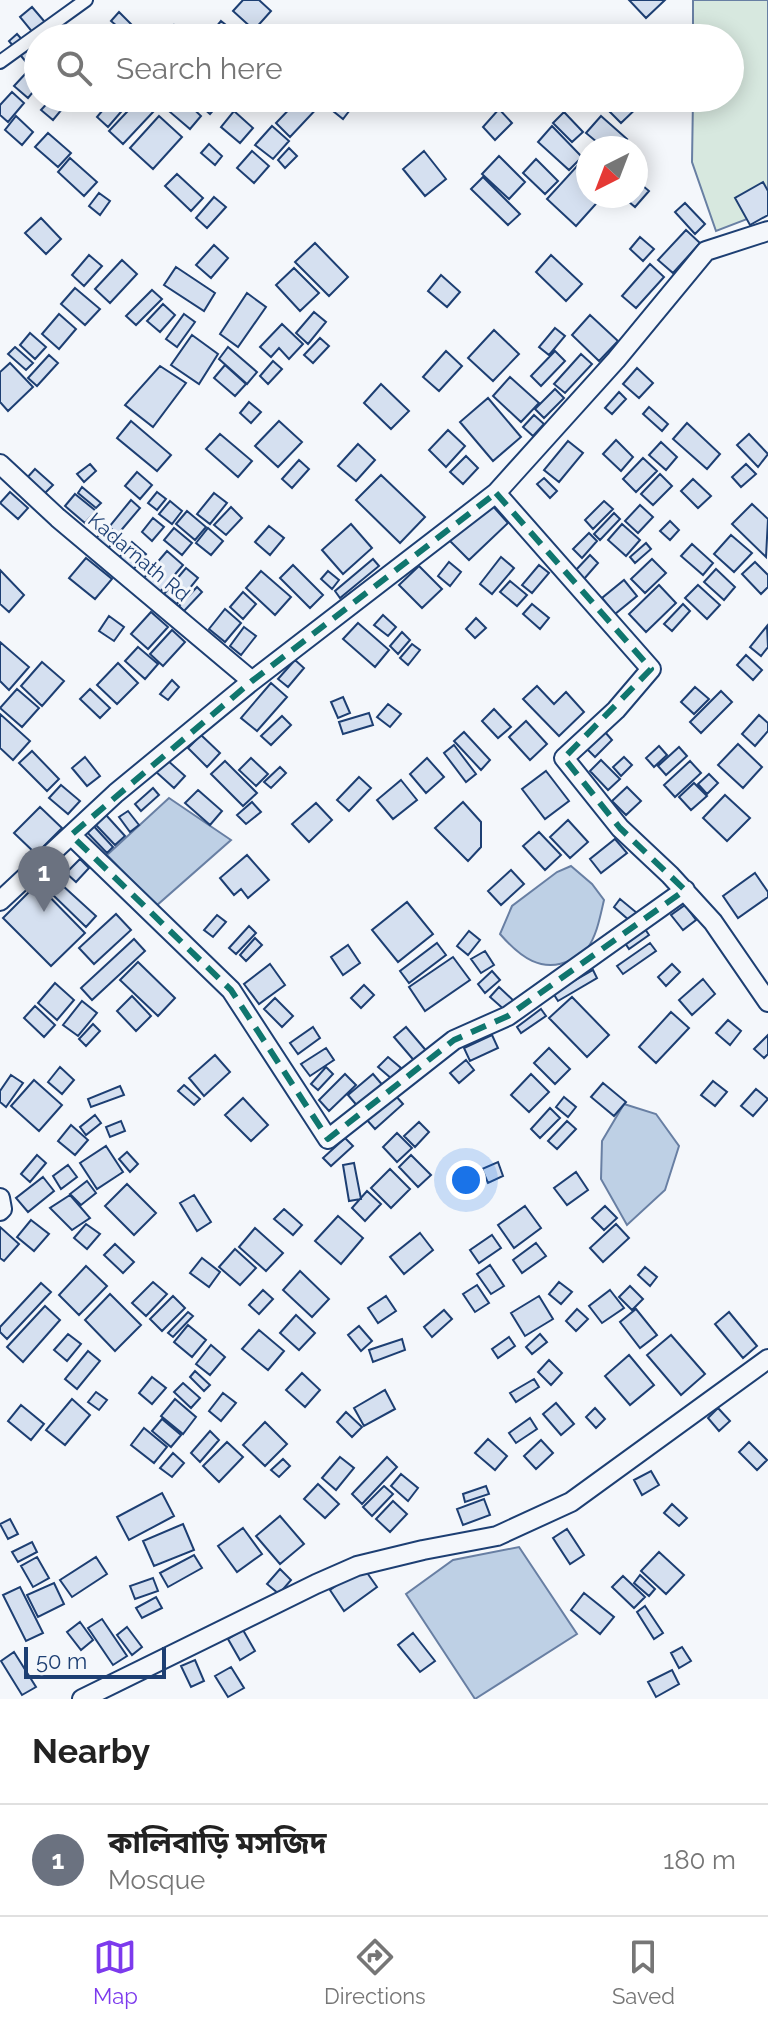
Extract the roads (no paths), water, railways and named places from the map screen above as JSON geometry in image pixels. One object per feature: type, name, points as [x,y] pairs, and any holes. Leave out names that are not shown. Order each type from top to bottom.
[{"type":"street","points":[[53,24],[86,0]]},
{"type":"street","points":[[0,62],[24,45]]},
{"type":"street","points":[[0,901],[116,793],[252,681],[496,493],[616,360],[706,251],[768,231]]},
{"type":"street","name":"Kadarnath Rd","points":[[0,464],[58,518],[252,681]]},
{"type":"street","points":[[496,493],[651,669],[616,710],[564,758],[620,828],[685,890],[713,922],[768,1002]]},
{"type":"street","points":[[71,835],[231,990],[328,1139],[454,1040],[508,1016],[685,890]]},
{"type":"street","points":[[0,1198],[0,1211]]},
{"type":"street","points":[[82,1699],[357,1566],[497,1536],[571,1502],[768,1359]]},
{"type":"water","points":[[169,798],[231,840],[156,906],[107,855]]},
{"type":"water","points":[[571,866],[592,884],[604,900],[598,926],[585,951],[571,960],[550,965],[532,961],[515,950],[500,934],[512,906],[557,872]]},
{"type":"water","points":[[624,1104],[656,1114],[679,1146],[665,1190],[627,1225],[601,1179],[602,1141]]},
{"type":"water","points":[[519,1547],[577,1634],[475,1699],[406,1594],[453,1560]]},
{"type":"place","name":"কালিবাড়ি মসজিদ","points":[[44,912]]}]
